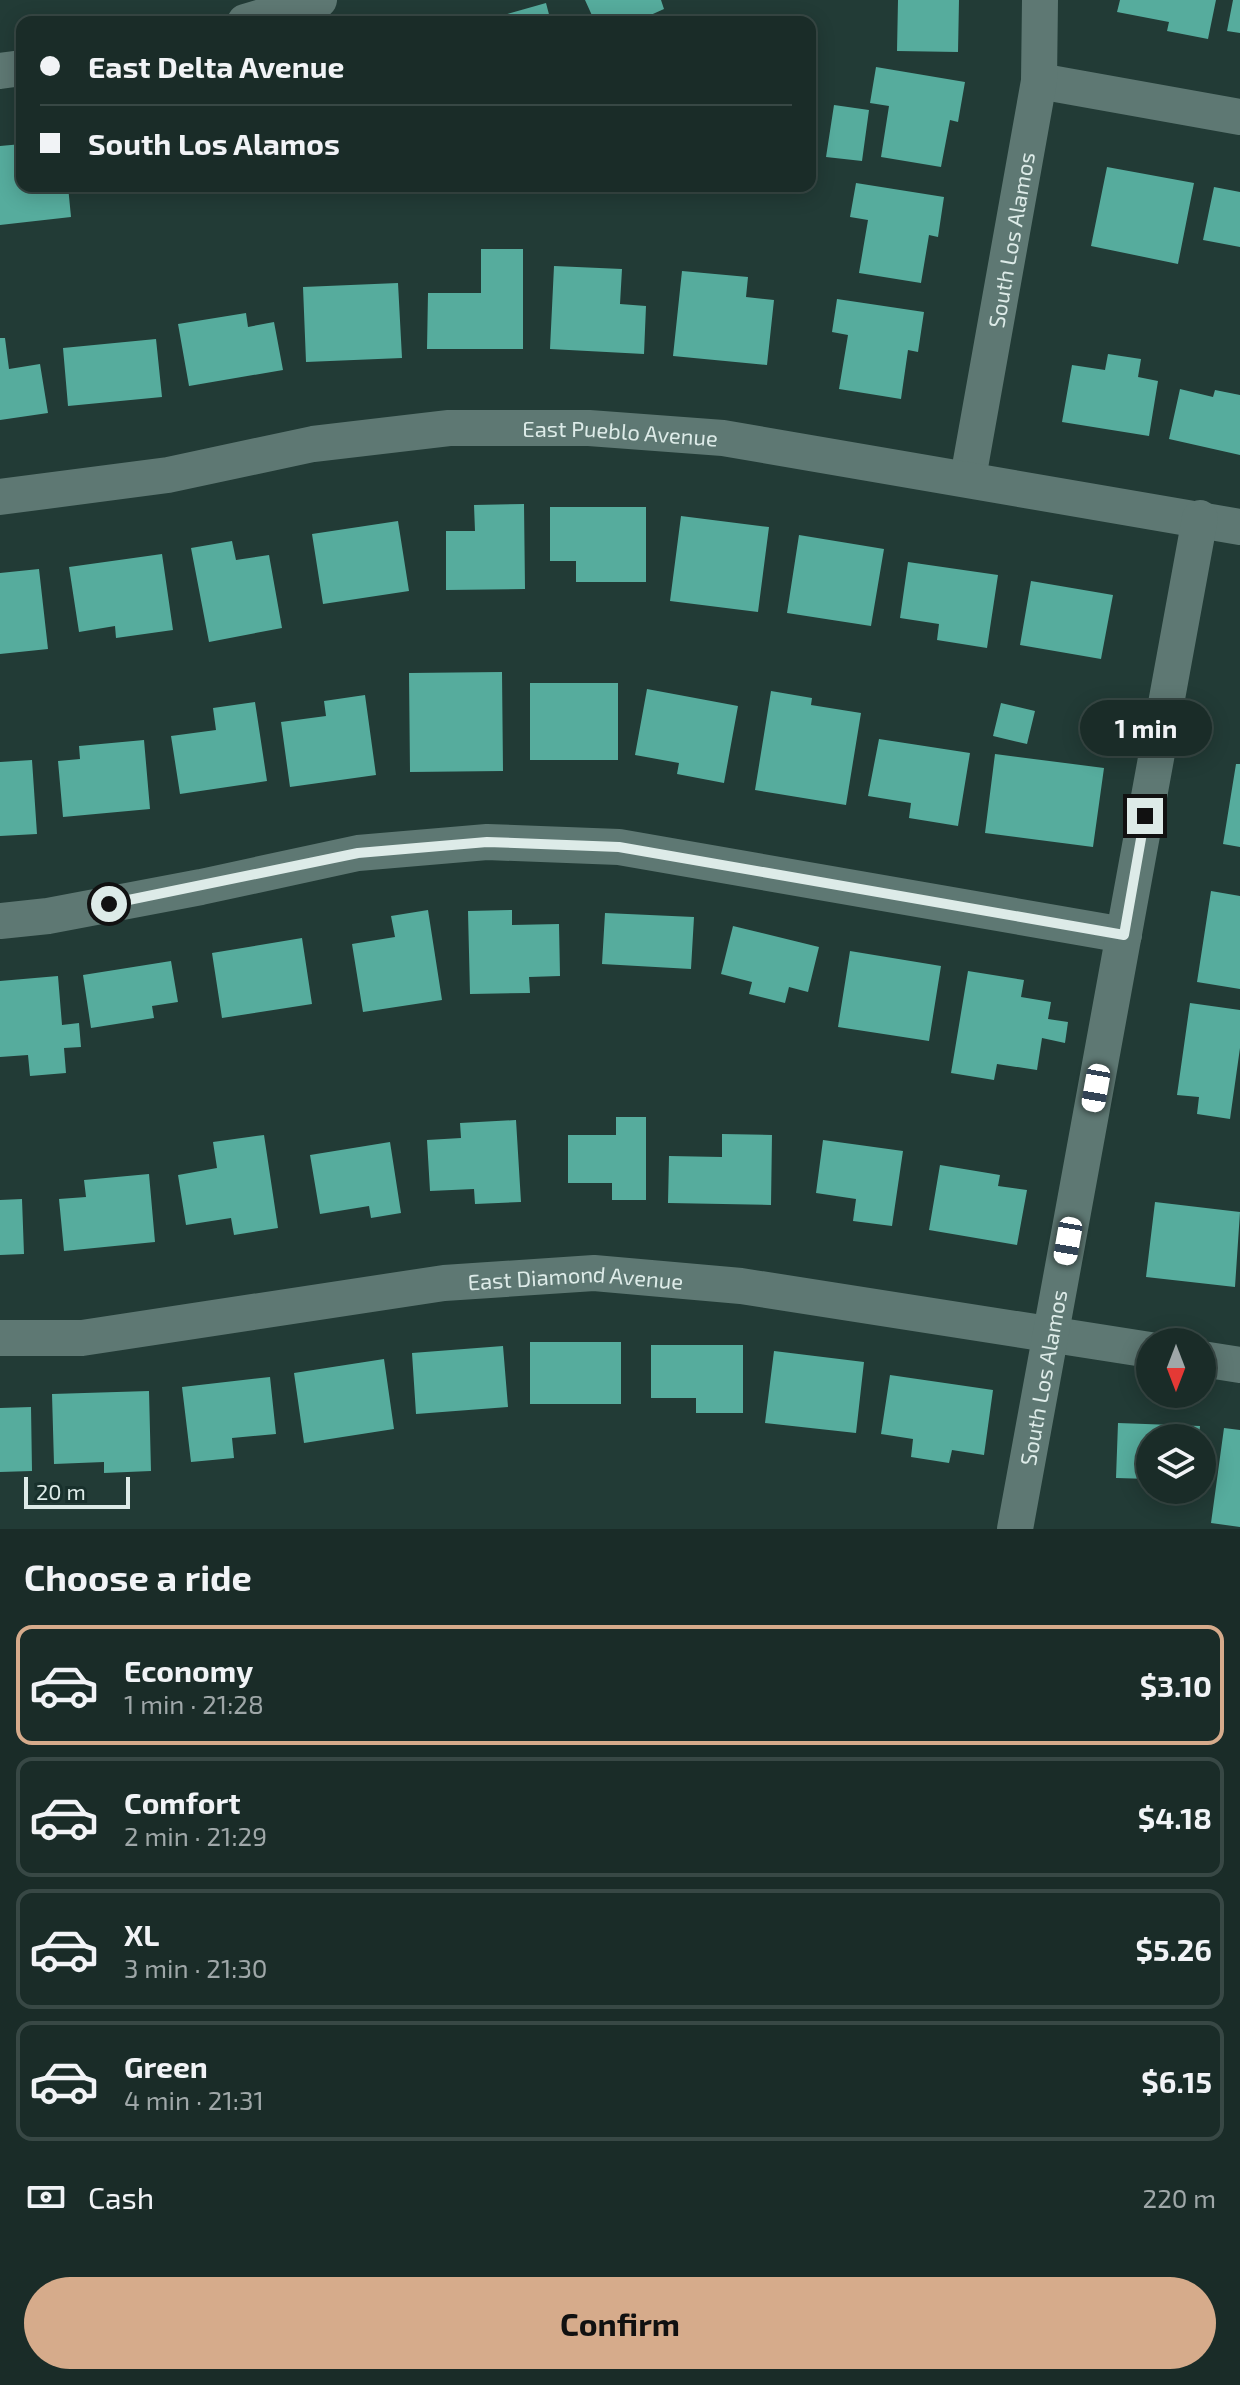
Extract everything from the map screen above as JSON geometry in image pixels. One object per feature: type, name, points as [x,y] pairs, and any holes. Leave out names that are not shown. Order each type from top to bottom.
[{"type":"street","points":[[265,16],[319,0]]},
{"type":"street","name":"South Los Alamos","points":[[968,478],[1039,81],[1040,0]]},
{"type":"street","points":[[1039,81],[1240,117]]},
{"type":"street","name":"East Pueblo Avenue","points":[[0,497],[168,475],[313,444],[449,428],[589,428],[723,438],[1240,527]]},
{"type":"street","name":"South Los Alamos","points":[[1015,1529],[1200,518]]},
{"type":"street","points":[[0,921],[48,916],[186,890],[358,853],[487,842],[634,850],[1124,935]]},
{"type":"street","name":"East Diamond Avenue","points":[[0,1338],[82,1338],[444,1283],[594,1273],[741,1286],[1136,1348]]},
{"type":"street","points":[[1216,1361],[1240,1365]]},
{"type":"building","points":[[585,0],[661,0],[664,9],[648,16],[592,16]]},
{"type":"building","points":[[898,0],[959,0],[958,52],[897,51]]},
{"type":"building","points":[[1120,0],[1216,0],[1208,39],[1167,31],[1169,22],[1117,12]]},
{"type":"building","points":[[1233,0],[1240,0],[1240,33],[1227,31]]},
{"type":"building","points":[[546,3],[549,16],[500,16]]},
{"type":"building","points":[[876,67],[965,82],[958,122],[950,120],[941,167],[881,157],[889,106],[870,103]]},
{"type":"building","points":[[834,105],[869,110],[862,161],[826,157]]},
{"type":"building","points":[[16,145],[16,192],[69,192],[71,217],[0,225],[0,146]]},
{"type":"building","points":[[1107,167],[1194,183],[1178,264],[1091,246]]},
{"type":"building","points":[[856,183],[944,197],[938,237],[929,235],[921,283],[859,273],[868,220],[850,217]]},
{"type":"building","points":[[1214,187],[1240,192],[1240,247],[1203,240]]},
{"type":"building","points":[[481,249],[523,249],[523,349],[427,349],[428,293],[481,293]]},
{"type":"building","points":[[554,266],[622,269],[620,304],[646,306],[644,354],[550,349]]},
{"type":"building","points":[[682,271],[748,277],[746,297],[774,300],[767,365],[673,356]]},
{"type":"building","points":[[398,283],[402,358],[306,362],[303,287]]},
{"type":"building","points":[[837,299],[924,312],[918,352],[908,350],[901,399],[839,389],[848,335],[832,332]]},
{"type":"building","points":[[246,313],[248,327],[274,322],[283,370],[189,386],[178,324]]},
{"type":"building","points":[[0,338],[5,338],[9,369],[40,364],[48,413],[0,420]]},
{"type":"building","points":[[156,339],[162,397],[68,406],[63,348]]},
{"type":"building","points":[[1108,354],[1141,359],[1138,377],[1158,381],[1149,436],[1062,422],[1072,365],[1105,370]]},
{"type":"building","points":[[1180,389],[1213,397],[1215,390],[1240,395],[1240,455],[1169,439]]},
{"type":"building","points":[[524,504],[525,589],[446,590],[446,531],[475,531],[474,505]]},
{"type":"building","points":[[550,507],[646,507],[646,582],[576,582],[576,561],[550,561]]},
{"type":"building","points":[[681,516],[769,527],[758,612],[670,601]]},
{"type":"building","points":[[398,521],[409,591],[323,604],[312,534]]},
{"type":"building","points":[[799,535],[884,549],[871,626],[787,613]]},
{"type":"building","points":[[232,541],[236,560],[269,555],[282,628],[209,642],[191,548]]},
{"type":"building","points":[[162,554],[173,630],[116,638],[115,626],[79,632],[69,567]]},
{"type":"building","points":[[908,562],[998,575],[987,648],[937,640],[939,624],[900,618]]},
{"type":"building","points":[[39,569],[48,649],[0,654],[0,573]]},
{"type":"building","points":[[1031,581],[1113,595],[1101,659],[1020,645]]},
{"type":"building","points":[[502,672],[503,771],[410,772],[409,673]]},
{"type":"building","points":[[530,683],[618,683],[618,760],[530,760]]},
{"type":"building","points":[[647,689],[738,706],[724,783],[677,774],[679,763],[635,755]]},
{"type":"building","points":[[771,691],[812,698],[811,705],[861,713],[846,805],[755,790]]},
{"type":"building","points":[[365,695],[376,775],[290,787],[281,722],[326,716],[324,701]]},
{"type":"building","points":[[255,702],[267,781],[180,794],[171,736],[216,730],[213,708]]},
{"type":"building","points":[[1001,703],[1035,711],[1027,744],[993,736]]},
{"type":"building","points":[[879,739],[970,753],[958,826],[909,818],[911,803],[868,796]]},
{"type":"building","points":[[144,740],[150,809],[63,817],[58,761],[80,759],[79,746]]},
{"type":"building","points":[[995,754],[1104,768],[1093,847],[985,833]]},
{"type":"building","points":[[32,760],[37,834],[0,836],[0,762]]},
{"type":"building","points":[[1236,764],[1240,764],[1240,847],[1223,844]]},
{"type":"building","points":[[1211,891],[1240,896],[1240,989],[1197,982]]},
{"type":"building","points":[[428,910],[442,1000],[363,1012],[352,944],[395,937],[391,916]]},
{"type":"building","points":[[512,910],[512,925],[559,924],[560,976],[529,977],[530,993],[470,994],[468,911]]},
{"type":"building","points":[[605,913],[694,917],[691,969],[602,964]]},
{"type":"building","points":[[733,926],[819,947],[808,992],[789,987],[785,1003],[749,994],[752,982],[721,974]]},
{"type":"building","points":[[302,938],[312,1004],[222,1018],[212,953]]},
{"type":"building","points":[[850,951],[941,966],[929,1041],[838,1027]]},
{"type":"building","points":[[171,961],[178,1002],[152,1006],[154,1018],[91,1028],[83,975]]},
{"type":"building","points":[[968,971],[1024,980],[1021,997],[1051,1002],[1048,1019],[1068,1022],[1065,1043],[1042,1038],[1037,1070],[997,1064],[994,1080],[951,1073]]},
{"type":"building","points":[[58,976],[62,1025],[79,1023],[81,1047],[64,1048],[66,1073],[30,1076],[28,1055],[0,1057],[0,981]]},
{"type":"building","points":[[1190,1003],[1240,1010],[1240,1048],[1230,1119],[1197,1114],[1199,1097],[1177,1095]]},
{"type":"building","points":[[616,1117],[646,1117],[646,1200],[612,1200],[612,1183],[568,1183],[568,1135],[616,1135]]},
{"type":"building","points":[[516,1120],[521,1202],[475,1204],[474,1189],[430,1191],[427,1140],[461,1138],[460,1123]]},
{"type":"building","points":[[722,1134],[772,1135],[771,1205],[668,1203],[669,1156],[722,1157]]},
{"type":"building","points":[[264,1135],[278,1228],[234,1235],[231,1218],[186,1225],[178,1175],[217,1168],[213,1142]]},
{"type":"building","points":[[823,1140],[903,1151],[892,1226],[853,1221],[856,1199],[816,1193]]},
{"type":"building","points":[[390,1142],[401,1213],[371,1218],[369,1206],[320,1214],[310,1155]]},
{"type":"building","points":[[940,1165],[1000,1175],[998,1186],[1027,1190],[1017,1245],[929,1230]]},
{"type":"building","points":[[149,1174],[155,1242],[64,1251],[59,1199],[86,1197],[84,1180]]},
{"type":"building","points":[[22,1199],[24,1254],[0,1255],[0,1200]]},
{"type":"building","points":[[1155,1202],[1240,1212],[1235,1287],[1146,1277]]},
{"type":"building","points":[[530,1342],[621,1342],[621,1404],[530,1404]]},
{"type":"building","points":[[651,1345],[743,1345],[743,1413],[696,1413],[696,1398],[651,1398]]},
{"type":"building","points":[[503,1346],[508,1407],[416,1414],[412,1353]]},
{"type":"building","points":[[774,1351],[864,1362],[856,1433],[765,1423]]},
{"type":"building","points":[[384,1359],[394,1429],[304,1443],[294,1373]]},
{"type":"building","points":[[890,1375],[993,1390],[984,1455],[952,1450],[949,1463],[911,1457],[913,1439],[881,1434]]},
{"type":"building","points":[[270,1377],[276,1434],[232,1438],[234,1458],[191,1462],[182,1387]]},
{"type":"building","points":[[149,1391],[151,1471],[104,1473],[104,1462],[54,1464],[52,1394]]},
{"type":"building","points":[[31,1407],[32,1471],[0,1472],[0,1408]]},
{"type":"building","points":[[1118,1423],[1145,1424],[1136,1424],[1136,1479],[1116,1478]]},
{"type":"building","points":[[1224,1428],[1240,1430],[1240,1527],[1211,1523]]},
{"type":"route","points":[[109,904],[358,853],[487,842],[619,847],[755,868],[1124,935],[1145,816]]}]
